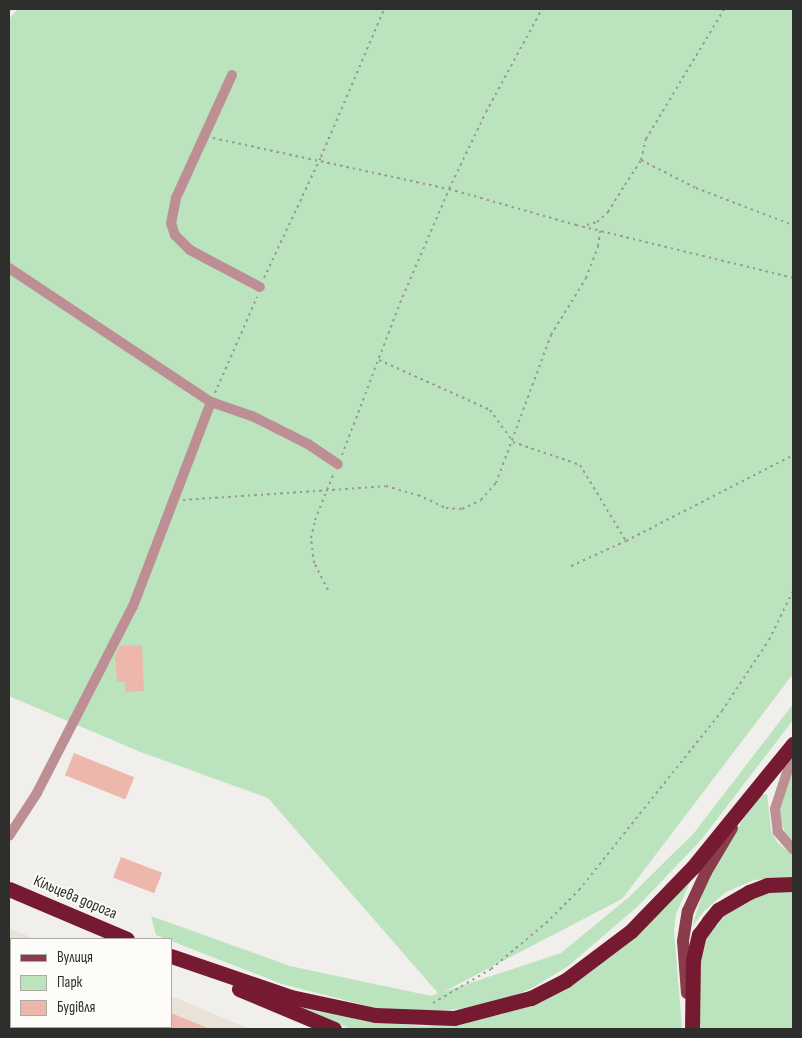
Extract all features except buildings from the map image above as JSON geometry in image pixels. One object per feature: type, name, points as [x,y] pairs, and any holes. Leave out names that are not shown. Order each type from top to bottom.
[{"type":"highway","points":[[172,957],[291,997],[374,1015],[423,1019],[485,1013],[531,998],[598,958],[659,904],[748,802],[793,744]]},
{"type":"highway","points":[[692,1029],[693,960],[699,935],[718,910],[748,892],[767,886],[793,884]]},
{"type":"highway","name":"Кільцева дорога","points":[[9,889],[125,938]]},
{"type":"highway","points":[[172,957],[315,1026],[334,1029]]},
{"type":"main road","points":[[692,1029],[684,959],[688,911],[706,872],[748,802]]},
{"type":"street","points":[[232,75],[176,198],[171,216],[172,229],[190,250],[260,287]]},
{"type":"street","points":[[9,268],[211,402],[252,416],[308,444],[338,464]]},
{"type":"street","points":[[9,836],[36,793],[132,606],[211,402]]},
{"type":"street","points":[[793,754],[775,809],[778,832],[793,849]]},
{"type":"path","points":[[320,161],[384,9]]},
{"type":"path","points":[[328,590],[311,552],[315,520],[325,489],[338,464],[378,360],[449,189],[486,112],[542,9]]},
{"type":"path","points":[[586,225],[597,222],[608,212],[641,160],[646,140],[724,9]]},
{"type":"path","points":[[205,135],[243,147],[320,161],[449,189],[600,230],[793,278]]},
{"type":"path","points":[[641,160],[696,188],[793,225]]},
{"type":"path","points":[[172,502],[196,497],[386,486],[418,495],[446,508],[462,509],[481,500],[496,482],[513,442],[515,426],[551,335],[586,278],[598,246],[600,230]]},
{"type":"path","points":[[378,360],[490,410],[513,442],[580,464],[626,541]]},
{"type":"path","points":[[572,566],[626,541],[793,455]]},
{"type":"path","points":[[434,1003],[491,969],[546,923],[578,890],[722,710],[774,632],[793,591]]},
{"type":"shaded area","points":[[9,928],[33,938],[10,938],[10,976]]},
{"type":"shaded area","points":[[172,996],[250,1029],[134,1028],[172,1028]]},
{"type":"green space","points":[[18,9],[793,9],[793,674],[622,899],[443,992],[561,953],[628,898],[694,833],[793,704],[793,720],[701,840],[637,907],[567,967],[532,988],[498,1002],[459,1009],[422,1012],[376,1008],[282,984],[172,941],[172,938],[164,938],[156,935],[151,916],[290,966],[431,996],[438,993],[268,798],[138,751],[9,696],[9,19]]},
{"type":"green space","points":[[793,767],[793,841],[787,839],[779,814]]},
{"type":"green space","points":[[767,794],[771,830],[777,842],[793,856],[793,877],[754,880],[726,892],[704,911],[692,927],[704,888],[731,838],[753,804],[761,795]]},
{"type":"green space","points":[[693,875],[676,914],[674,930],[682,1029],[351,1029],[276,997],[375,1022],[424,1026],[501,1015],[536,1001]]},
{"type":"green space","points":[[793,890],[793,1029],[700,1029],[697,966],[700,946],[724,910],[761,891]]}]
